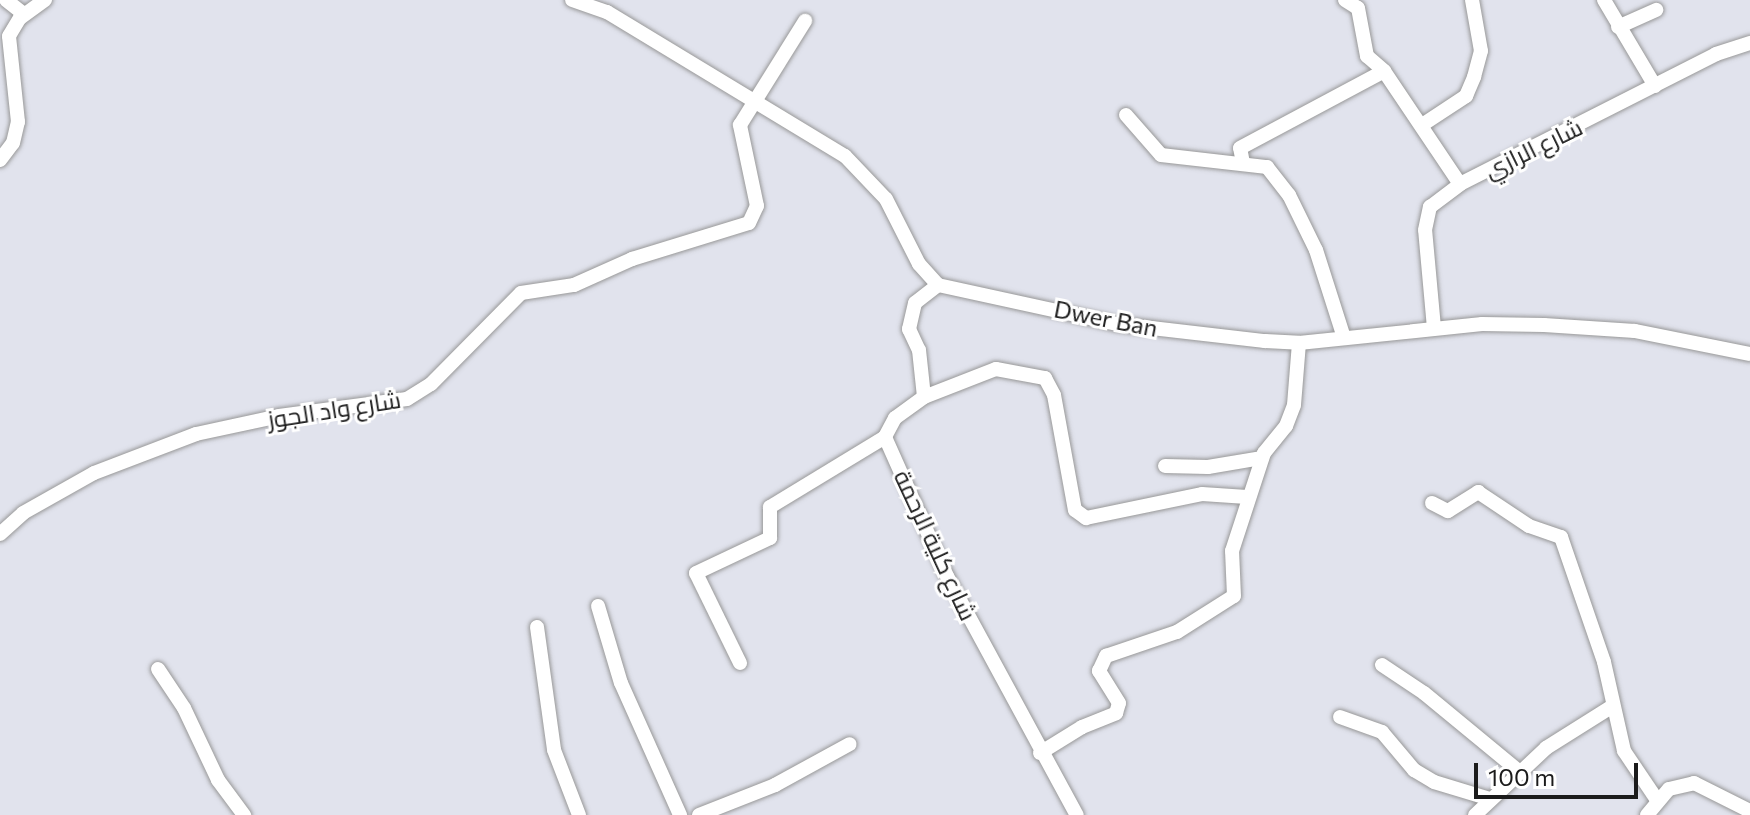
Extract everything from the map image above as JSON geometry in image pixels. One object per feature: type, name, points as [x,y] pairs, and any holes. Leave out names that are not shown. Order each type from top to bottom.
[{"type":"street","points":[[6,0],[24,14]]},
{"type":"street","points":[[0,160],[17,129],[8,41],[24,14],[45,0]]},
{"type":"street","points":[[572,0],[595,3],[757,102],[866,175],[893,209],[919,264],[938,285],[915,303],[909,329],[919,350],[924,397]]},
{"type":"street","points":[[1345,0],[1358,8],[1367,56],[1384,71],[1460,184]]},
{"type":"street","points":[[1422,125],[1466,96],[1474,77],[1481,51],[1472,0]]},
{"type":"street","points":[[1604,0],[1655,86]]},
{"type":"street","points":[[1618,27],[1656,10]]},
{"type":"street","name":"شارع واد الجوز","points":[[0,534],[23,513],[94,473],[196,434],[279,416],[407,399],[431,384],[521,293],[574,285],[632,259],[749,223],[757,206],[739,134],[805,21]]},
{"type":"street","name":"شارع الرازي","points":[[1434,328],[1424,214],[1460,184],[1655,86],[1750,43]]},
{"type":"street","points":[[1243,163],[1240,148],[1384,71]]},
{"type":"street","points":[[1126,115],[1161,155],[1267,167],[1289,195],[1316,250],[1344,338]]},
{"type":"street","name":"Dwer Ban","points":[[938,285],[1117,324],[1299,343],[1434,328],[1544,325],[1635,331],[1750,354]]},
{"type":"street","points":[[1040,753],[1116,713],[1119,703],[1099,671],[1106,656],[1177,632],[1234,596],[1232,551],[1262,458],[1286,426],[1294,405],[1299,343]]},
{"type":"street","points":[[740,663],[696,573],[770,538],[770,507],[885,437],[895,418],[924,397],[996,369],[1045,378],[1054,395],[1079,516],[1112,516],[1202,494],[1247,497]]},
{"type":"street","name":"شارع كلية الرحمة","points":[[885,437],[947,576],[1040,753],[1077,815]]},
{"type":"street","points":[[1165,466],[1208,467],[1262,458]]},
{"type":"street","points":[[1432,503],[1448,511],[1478,492],[1529,526],[1561,537],[1604,662],[1611,707],[1620,723],[1624,751],[1657,800]]},
{"type":"street","points":[[598,606],[621,683],[680,815]]},
{"type":"street","points":[[537,627],[554,750],[579,815]]},
{"type":"street","points":[[1382,665],[1424,693],[1520,772]]},
{"type":"street","points":[[158,669],[184,708],[218,780],[244,815]]},
{"type":"street","points":[[1475,815],[1572,729],[1611,707]]},
{"type":"street","points":[[1340,717],[1382,732],[1414,770],[1434,782],[1490,799]]},
{"type":"street","points":[[699,815],[775,785],[850,744]]},
{"type":"street","points":[[1647,815],[1669,789],[1694,783],[1743,811]]}]
